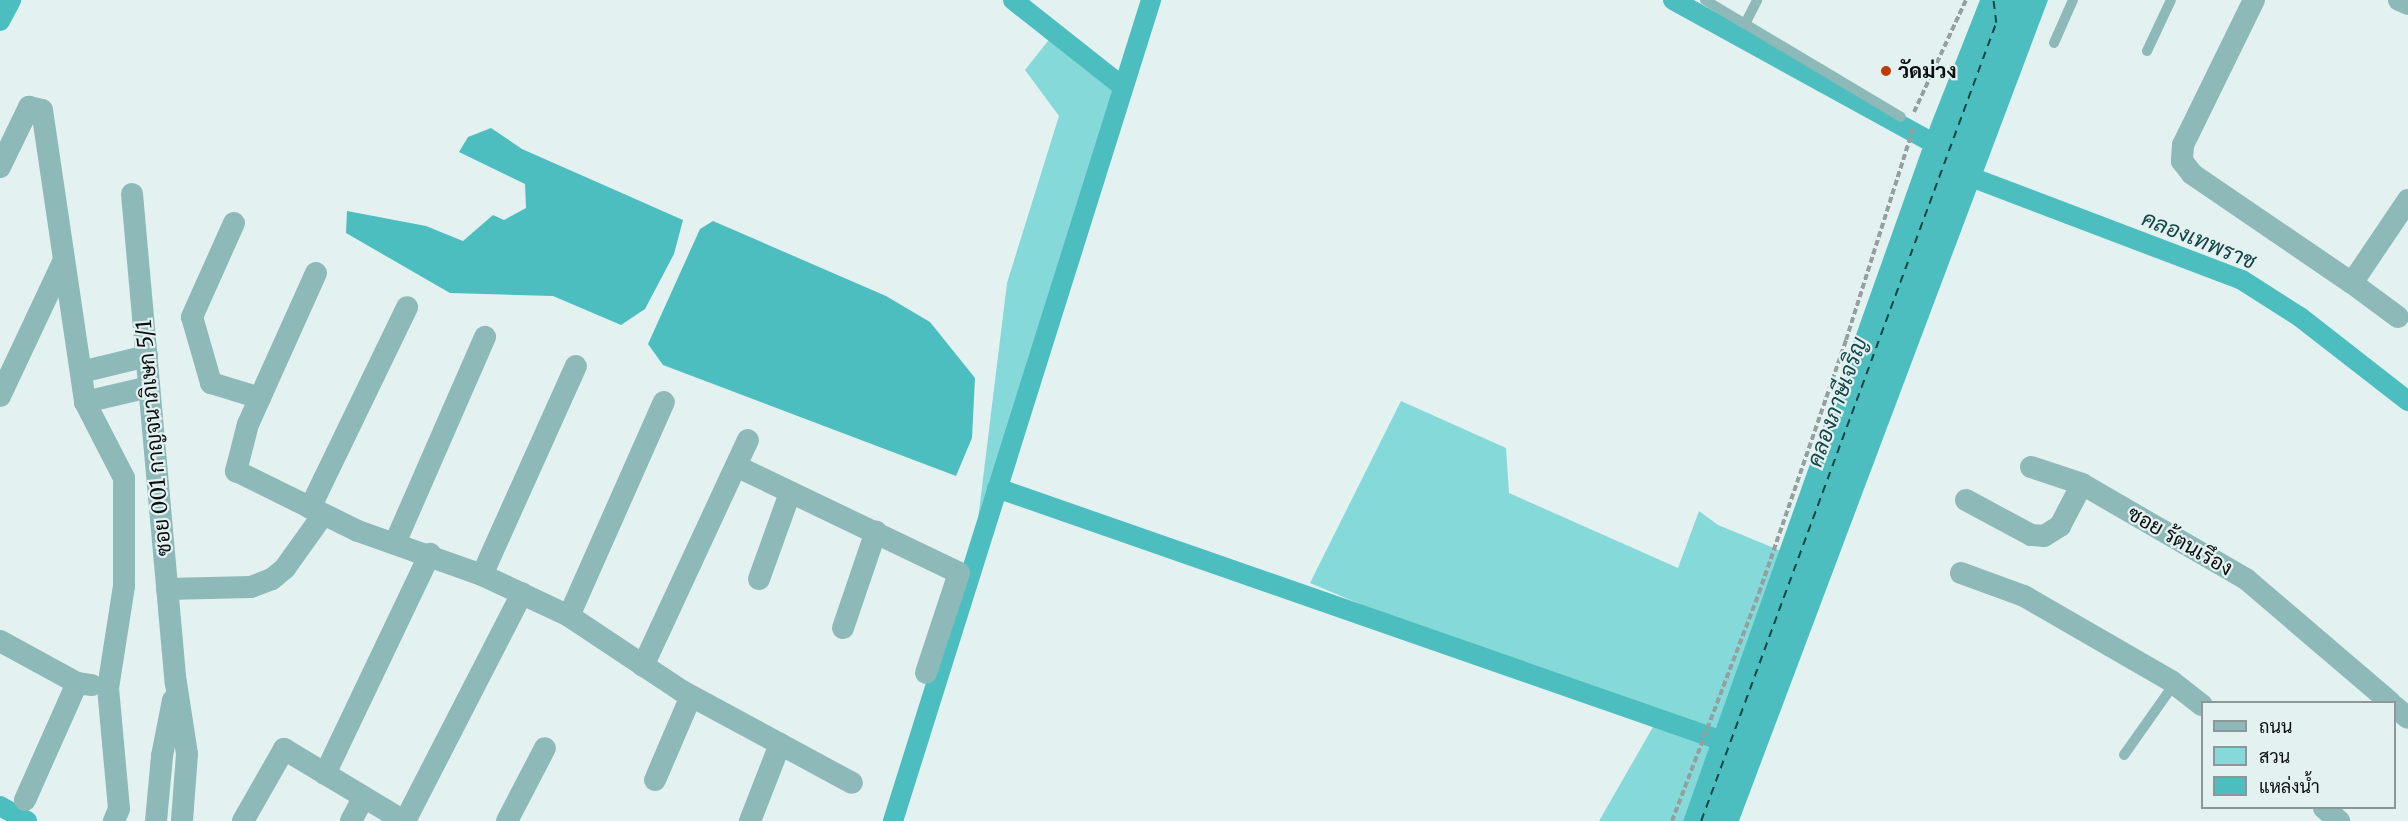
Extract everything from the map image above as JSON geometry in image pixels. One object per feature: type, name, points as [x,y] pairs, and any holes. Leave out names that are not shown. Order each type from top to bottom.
[{"type":"street","points":[[2254,0],[2183,145],[2182,160],[2193,174],[2398,317]]},
{"type":"street","points":[[2399,0],[2408,4]]},
{"type":"street","points":[[0,167],[29,107],[42,110],[85,402],[124,478],[124,586],[108,688],[119,810],[114,821]]},
{"type":"street","name":"ซอย 001 กาญจนาภิเษก 5/1","points":[[132,194],[176,683],[187,754],[182,821]]},
{"type":"street","points":[[2352,283],[2408,200]]},
{"type":"street","points":[[234,222],[192,317],[211,383],[260,398]]},
{"type":"street","points":[[0,396],[64,260]]},
{"type":"street","points":[[316,273],[260,398],[236,458],[236,471],[317,512],[482,575],[569,616],[691,696],[852,783]]},
{"type":"street","points":[[167,589],[251,587],[272,579],[285,568],[317,512],[407,307]]},
{"type":"street","points":[[395,543],[485,337]]},
{"type":"street","points":[[81,372],[147,356]]},
{"type":"street","points":[[482,575],[576,366]]},
{"type":"street","points":[[85,402],[149,387]]},
{"type":"street","points":[[569,616],[664,402]]},
{"type":"street","points":[[644,666],[748,440]]},
{"type":"street","points":[[736,466],[876,531],[959,573],[926,673]]},
{"type":"street","name":"ซอย ร้ตนเรึอง","points":[[2031,467],[2082,484],[2246,579],[2389,701]]},
{"type":"street","points":[[1966,500],[2031,535],[2044,536],[2060,526],[2082,484]]},
{"type":"street","points":[[759,579],[790,493]]},
{"type":"street","points":[[843,628],[876,531]]},
{"type":"street","points":[[325,774],[430,554]]},
{"type":"street","points":[[1961,573],[2024,597],[2175,684],[2201,704]]},
{"type":"street","points":[[243,821],[284,749],[405,821],[522,593]]},
{"type":"street","points":[[0,641],[77,683],[108,688]]},
{"type":"street","points":[[25,800],[77,683]]},
{"type":"street","name":"ซอย 001 กาญจนาภิเษก 5/1","points":[[156,821],[162,756],[176,683]]},
{"type":"street","points":[[654,780],[691,696]]},
{"type":"street","points":[[2396,708],[2408,718]]},
{"type":"street","points":[[750,821],[780,744]]},
{"type":"street","points":[[507,821],[545,748]]},
{"type":"street","points":[[351,821],[364,797]]},
{"type":"street","points":[[2326,809],[2339,821]]},
{"type":"lane","points":[[1705,0],[1901,117]]},
{"type":"lane","points":[[1745,24],[1757,0]]},
{"type":"lane","points":[[2054,43],[2073,0]]},
{"type":"lane","points":[[2147,51],[2171,0]]},
{"type":"lane","points":[[2124,755],[2175,684]]},
{"type":"path","points":[[1672,821],[1759,593],[1909,147],[1913,114],[1965,0]]},
{"type":"green space","points":[[1059,27],[1130,83],[1009,485],[976,536],[1007,283],[1059,116],[1025,70]]},
{"type":"green space","points":[[1401,401],[1506,448],[1509,493],[1678,568],[1699,511],[1718,525],[1781,551],[1683,821],[1599,821],[1653,727],[1310,583]]},
{"type":"water","name":"คลองภาษีเจริญ","points":[[1980,0],[2048,0],[1739,821],[1683,821],[1931,124]]},
{"type":"water","points":[[491,128],[522,149],[683,220],[674,254],[645,309],[621,325],[553,296],[450,293],[346,233],[347,211],[426,226],[463,241],[493,215],[504,220],[526,208],[525,184],[459,152],[468,137]]},
{"type":"water","points":[[713,221],[886,296],[930,322],[975,378],[972,438],[956,476],[663,365],[648,344],[700,229]]},
{"type":"waterway","points":[[0,21],[11,0]]},
{"type":"waterway","points":[[1013,0],[1123,87]]},
{"type":"waterway","points":[[893,821],[1151,0]]},
{"type":"waterway","points":[[1673,0],[1949,152]]},
{"type":"waterway","name":"คลองเทพราช","points":[[1955,171],[2242,280],[2300,317],[2408,401]]},
{"type":"waterway","points":[[997,488],[1737,746]]},
{"type":"waterway","points":[[0,806],[27,821]]},
{"type":"ferry route","points":[[1701,821],[1996,23],[1993,0]]},
{"type":"place","name":"วัดม่วง","points":[[1886,71]]}]
